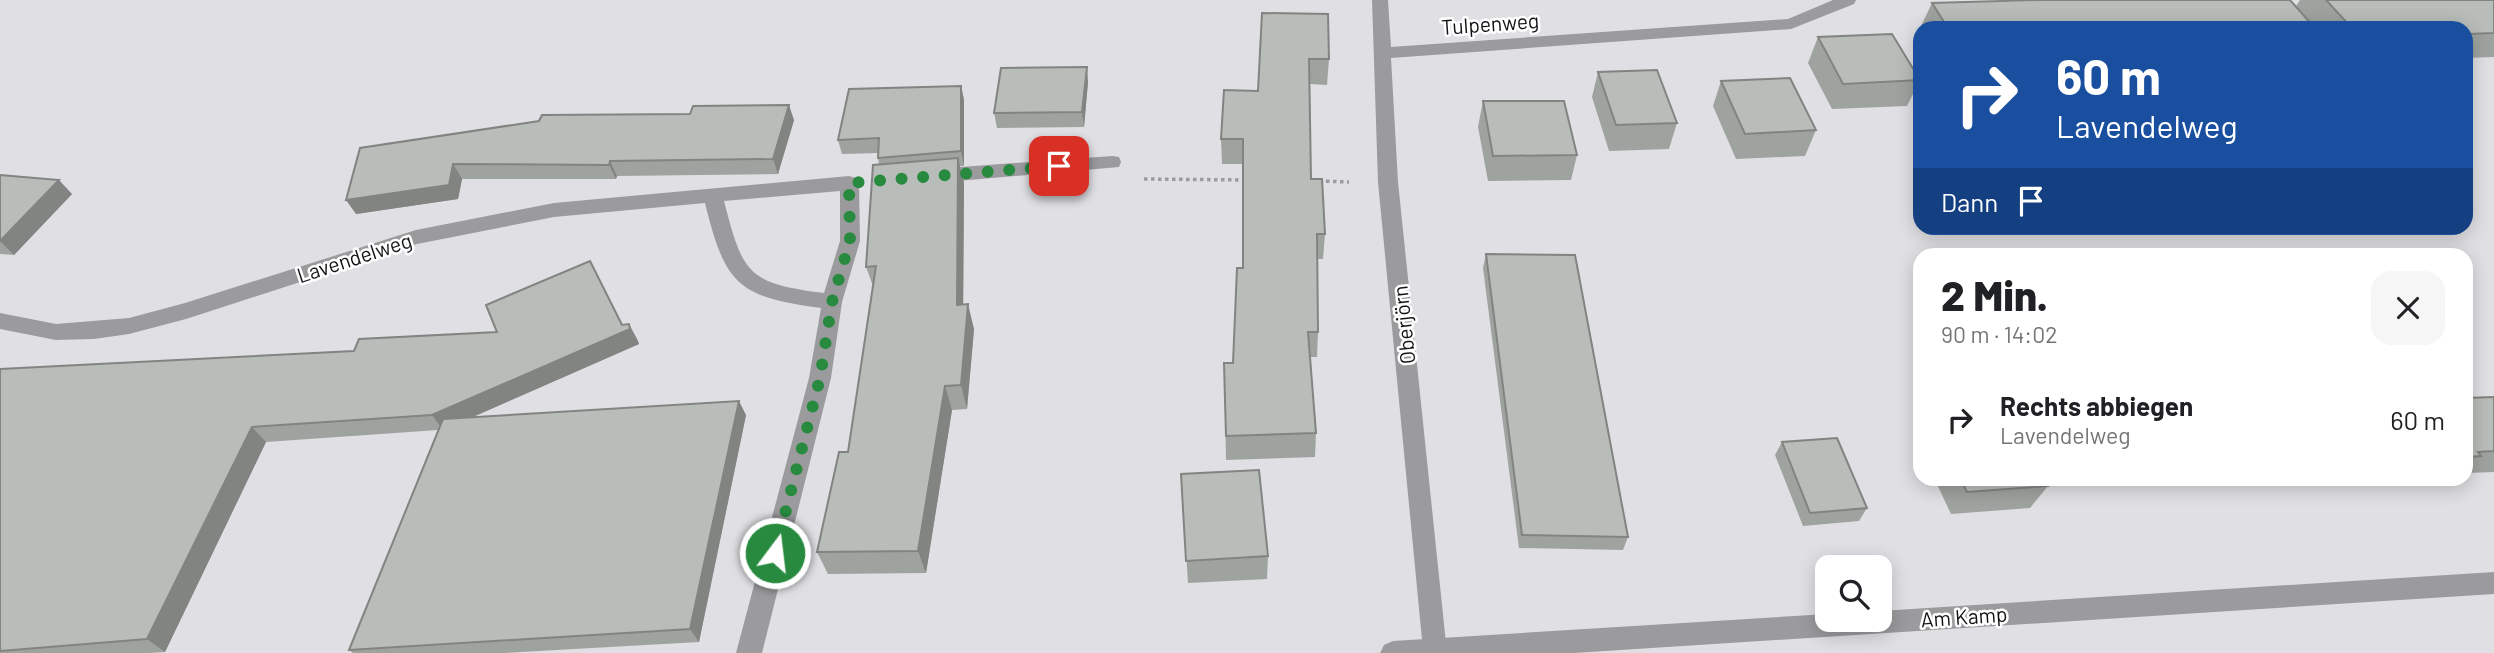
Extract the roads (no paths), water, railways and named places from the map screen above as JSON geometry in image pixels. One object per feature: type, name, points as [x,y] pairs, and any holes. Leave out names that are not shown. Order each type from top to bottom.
[{"type":"street","name":"Oberjörn","points":[[1380,0],[1388,182],[1436,650]]},
{"type":"street","name":"Tulpenweg","points":[[1381,53],[1791,24],[1847,0]]},
{"type":"street","points":[[918,177],[1112,162]]},
{"type":"street","name":"Lavendelweg","points":[[0,321],[56,332],[94,331],[129,326],[186,311],[415,237],[554,210],[855,182],[850,241],[832,302],[820,378],[749,653]]},
{"type":"street","points":[[713,195],[724,240],[741,275],[784,295],[832,302]]},
{"type":"street","name":"Am Kamp","points":[[1393,653],[2494,583]]}]
